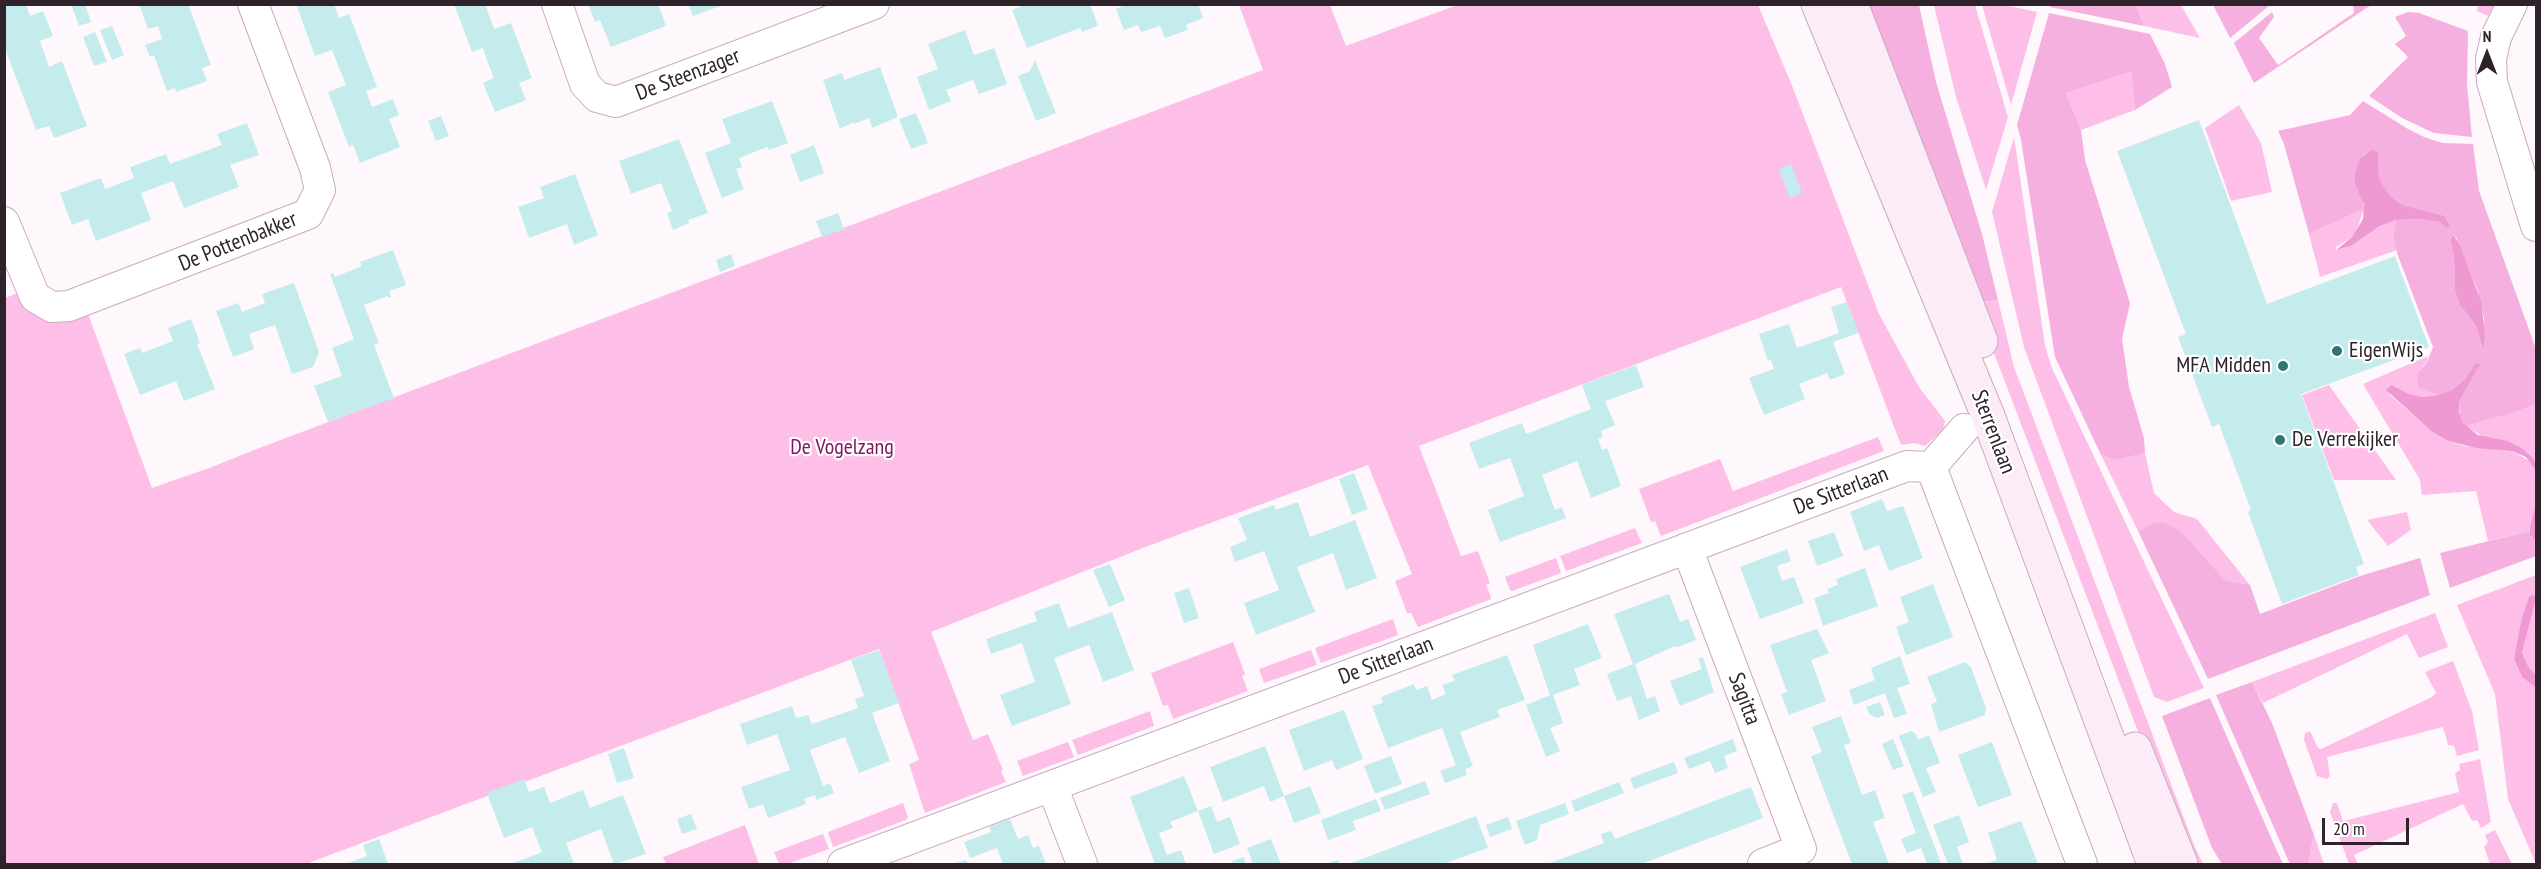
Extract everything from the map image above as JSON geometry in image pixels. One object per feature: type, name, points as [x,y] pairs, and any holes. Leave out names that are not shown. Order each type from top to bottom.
[{"type":"street","name":"De Pottenbakker","points":[[4,222],[35,297],[52,307],[61,307],[144,279],[308,214],[320,190],[315,168],[253,4]]},
{"type":"street","name":"De Steenzager","points":[[557,4],[585,84],[597,97],[616,102],[874,4]]},
{"type":"street","name":"Sterrenlaan","points":[[1818,4],[1988,416],[2154,864]]},
{"type":"street","name":"Sterrenlaan","points":[[1851,4],[2003,397],[2123,720],[2181,864]]},
{"type":"street","points":[[2512,4],[2496,37],[2491,59],[2492,82],[2536,226]]},
{"type":"street","name":"Sterrenlaan","points":[[1931,467],[1964,429]]},
{"type":"street","name":"De Sitterlaan","points":[[843,864],[1907,466],[1931,467]]},
{"type":"street","points":[[1931,467],[2082,864]]},
{"type":"street","name":"Sagitta","points":[[1687,548],[1804,857],[1763,864]]},
{"type":"street","points":[[1052,786],[1082,864]]},
{"type":"green space","name":"De Vogelzang","points":[[1239,5],[1330,5],[1346,46],[1457,5],[1758,5],[1793,88],[1879,314],[1919,387],[1945,421],[1943,430],[1925,446],[1914,443],[1901,445],[1841,287],[1419,446],[1461,556],[1478,551],[1490,583],[1486,585],[1491,599],[1418,627],[1411,613],[1407,613],[1395,581],[1412,574],[1368,465],[1148,546],[931,632],[973,740],[988,734],[1006,782],[925,813],[909,764],[919,760],[879,649],[306,864],[5,864],[5,298],[18,293],[87,311],[152,488],[1263,70]]},
{"type":"green space","points":[[1934,5],[1975,5],[2008,117],[1986,190],[1956,97]]},
{"type":"green space","points":[[1982,5],[2005,5],[2037,12],[2011,105]]},
{"type":"green space","points":[[2136,5],[2181,5],[2200,38],[2144,26]]},
{"type":"green space","points":[[2478,5],[2496,5],[2488,16],[2477,11]]},
{"type":"green space","points":[[2131,70],[2135,110],[2081,130],[2066,93]]},
{"type":"green space","points":[[2239,105],[2261,143],[2272,192],[2231,201],[2205,128]]},
{"type":"green space","points":[[2014,137],[2045,345],[2051,366],[2204,688],[2167,702],[2154,697],[2024,347],[1992,212]]},
{"type":"green space","points":[[2364,209],[2352,237],[2336,247],[2336,250],[2351,246],[2380,226],[2396,220],[2393,236],[2397,250],[2320,277],[2309,234]]},
{"type":"green space","points":[[1998,300],[2014,367],[2203,864],[2189,864],[2180,842],[1975,303]]},
{"type":"green space","points":[[2428,356],[2426,363],[2417,373],[2419,387],[2438,395],[2422,397],[2388,393],[2431,431],[2448,441],[2464,446],[2512,451],[2531,462],[2536,471],[2536,504],[2530,531],[2488,541],[2476,491],[2422,495],[2420,480],[2363,384]]},
{"type":"green space","points":[[2329,385],[2396,480],[2334,480],[2302,395]]},
{"type":"green space","points":[[2536,404],[2536,464],[2520,447],[2508,441],[2484,437],[2466,426],[2513,413]]},
{"type":"green space","points":[[1878,437],[1884,451],[1661,536],[1655,521],[1651,522],[1639,489],[1720,459],[1733,491]]},
{"type":"green space","points":[[2145,453],[2154,493],[2174,512],[2197,519],[2250,585],[2225,580],[2183,533],[2151,524],[2138,531],[2101,455],[2117,460]]},
{"type":"green space","points":[[2407,512],[2411,530],[2388,546],[2367,520]]},
{"type":"green space","points":[[1635,528],[1642,543],[1566,571],[1560,556]]},
{"type":"green space","points":[[1556,558],[1561,573],[1510,590],[1505,577]]},
{"type":"green space","points":[[2536,575],[2536,599],[2521,621],[2514,659],[2522,677],[2536,688],[2536,864],[2508,799],[2495,694],[2457,605]]},
{"type":"green space","points":[[2536,599],[2536,675],[2528,666],[2522,653]]},
{"type":"green space","points":[[2435,613],[2448,647],[2419,658],[2407,634],[2263,703],[2252,682]]},
{"type":"green space","points":[[1393,619],[1398,635],[1321,663],[1315,648]]},
{"type":"green space","points":[[1233,642],[1245,674],[1242,676],[1248,691],[1173,719],[1168,705],[1163,706],[1151,673]]},
{"type":"green space","points":[[1311,650],[1317,665],[1264,683],[1259,669]]},
{"type":"green space","points":[[2453,661],[2472,711],[2479,750],[2457,756],[2454,746],[2448,745],[2443,727],[2327,757],[2330,776],[2327,779],[2317,776],[2304,740],[2305,733],[2310,731],[2318,748],[2321,749],[2432,697],[2436,693],[2425,672]]},
{"type":"green space","points":[[1150,711],[1154,726],[1078,755],[1072,740]]},
{"type":"green space","points":[[1068,742],[1074,757],[1023,776],[1017,761]]},
{"type":"green space","points":[[2480,759],[2491,822],[2481,828],[2477,820],[2472,821],[2463,804],[2354,855],[2358,864],[2349,864],[2330,812],[2333,803],[2337,803],[2343,821],[2459,792],[2455,773],[2460,770],[2459,764]]},
{"type":"green space","points":[[903,803],[908,817],[906,820],[833,847],[828,832]]},
{"type":"green space","points":[[745,825],[759,864],[666,864],[663,857]]},
{"type":"green space","points":[[2495,830],[2512,864],[2490,864],[2484,847],[2488,842],[2485,835]]},
{"type":"green space","points":[[823,834],[829,849],[787,864],[779,864],[774,852]]},
{"type":"green space","points":[[2314,835],[2324,864],[2308,864]]},
{"type":"shaded area","points":[[1867,5],[1919,5],[1936,82],[1982,234],[1998,300],[1975,303]]},
{"type":"shaded area","points":[[2051,5],[2136,5],[2144,26],[2050,7]]},
{"type":"shaded area","points":[[2213,5],[2270,5],[2230,38]]},
{"type":"shaded area","points":[[2353,5],[2371,5],[2254,83],[2234,43],[2272,12],[2274,17],[2259,38],[2278,65],[2354,13]]},
{"type":"shaded area","points":[[2408,12],[2419,13],[2468,31],[2467,85],[2472,137],[2434,133],[2402,118],[2369,96],[2408,57],[2395,44],[2406,36],[2395,17]]},
{"type":"shaded area","points":[[2049,13],[2150,34],[2165,64],[2172,87],[2135,110],[2131,71],[2066,93],[2081,130],[2085,160],[2130,303],[2122,339],[2129,387],[2144,438],[2145,453],[2117,460],[2101,455],[2055,357],[2017,125]]},
{"type":"shaded area","points":[[2363,101],[2424,137],[2443,143],[2473,144],[2479,191],[2536,349],[2536,404],[2466,426],[2460,419],[2459,402],[2479,365],[2476,364],[2465,379],[2445,393],[2438,395],[2418,387],[2417,373],[2426,364],[2433,347],[2398,256],[2393,236],[2396,220],[2421,219],[2439,222],[2445,227],[2444,217],[2403,205],[2390,196],[2379,178],[2378,156],[2373,149],[2363,156],[2355,172],[2355,184],[2362,198],[2364,209],[2309,234],[2284,144],[2278,131],[2350,115]],"holes":[[[2456,237],[2478,291],[2484,319],[2483,350],[2476,326],[2463,309],[2455,291],[2454,257],[2450,239]]]},
{"type":"shaded area","points":[[2372,149],[2378,152],[2379,178],[2390,196],[2403,205],[2444,216],[2450,226],[2446,228],[2439,222],[2421,219],[2396,220],[2380,226],[2351,246],[2336,250],[2352,237],[2363,219],[2364,205],[2355,184],[2355,172],[2360,159]]},
{"type":"shaded area","points":[[2454,236],[2460,245],[2481,301],[2485,334],[2483,350],[2476,326],[2460,305],[2455,291],[2454,257],[2450,239]]},
{"type":"shaded area","points":[[2476,363],[2480,364],[2459,402],[2459,412],[2463,423],[2478,435],[2508,441],[2520,447],[2533,458],[2536,471],[2526,457],[2512,451],[2476,448],[2448,441],[2431,431],[2386,390],[2391,385],[2409,394],[2422,397],[2438,395],[2452,390],[2465,379]]},
{"type":"shaded area","points":[[2536,504],[2536,539],[2534,539],[2530,535],[2530,527]]},
{"type":"shaded area","points":[[2164,522],[2183,533],[2225,580],[2250,585],[2260,614],[2360,576],[2420,558],[2430,595],[2208,679],[2138,531],[2151,524]]},
{"type":"shaded area","points":[[2530,531],[2531,537],[2536,539],[2536,556],[2450,588],[2440,553]]},
{"type":"shaded area","points":[[2532,595],[2536,599],[2522,653],[2528,666],[2536,675],[2536,688],[2522,677],[2514,659],[2521,621],[2529,597]]},
{"type":"shaded area","points":[[2252,682],[2272,723],[2314,835],[2308,864],[2289,862],[2216,695]]},
{"type":"shaded area","points":[[2210,698],[2283,864],[2222,864],[2212,848],[2162,716]]},
{"type":"building","points":[[4,4],[26,4],[30,16],[43,11],[53,36],[40,41],[49,67],[62,61],[87,126],[54,138],[49,126],[36,130],[4,46]]},
{"type":"building","points":[[71,4],[85,4],[91,22],[79,26]]},
{"type":"building","points":[[139,4],[188,4],[211,65],[202,68],[207,81],[176,92],[175,88],[167,91],[154,55],[150,57],[145,45],[162,39],[158,26],[148,29]]},
{"type":"building","points":[[296,4],[334,4],[339,18],[349,14],[377,87],[366,91],[372,107],[393,99],[399,115],[389,119],[400,147],[360,163],[353,145],[349,147],[328,92],[346,85],[332,50],[315,56]]},
{"type":"building","points":[[454,4],[485,4],[494,29],[511,23],[532,78],[519,83],[526,100],[495,112],[483,83],[494,78],[483,48],[472,52]]},
{"type":"building","points":[[588,4],[658,4],[666,26],[611,47],[600,20],[595,22]]},
{"type":"building","points":[[688,4],[723,4],[723,5],[693,16]]},
{"type":"building","points":[[1026,4],[1090,4],[1098,26],[1082,32],[1080,28],[1027,48],[1012,10]]},
{"type":"building","points":[[1127,4],[1198,4],[1203,18],[1186,25],[1188,30],[1165,38],[1160,26],[1141,32],[1138,25],[1124,30],[1116,9]]},
{"type":"building","points":[[112,26],[124,55],[112,60],[100,30]]},
{"type":"building","points":[[965,30],[974,55],[994,48],[1007,84],[979,94],[973,80],[946,90],[951,101],[929,110],[917,77],[938,69],[928,44]]},
{"type":"building","points":[[95,32],[107,62],[94,66],[83,37]]},
{"type":"building","points":[[1035,60],[1056,113],[1036,121],[1018,76],[1030,71]]},
{"type":"building","points":[[880,67],[898,117],[872,128],[869,118],[854,124],[853,122],[840,129],[823,80],[842,73],[844,80]]},
{"type":"building","points":[[772,101],[788,143],[769,150],[767,147],[739,158],[742,167],[736,169],[744,189],[722,198],[705,153],[731,143],[722,119]]},
{"type":"building","points":[[916,113],[928,143],[911,149],[899,119]]},
{"type":"building","points":[[441,116],[449,136],[436,141],[428,121]]},
{"type":"building","name":"MFA Midden","points":[[2199,120],[2267,304],[2395,256],[2429,347],[2301,394],[2364,564],[2356,567],[2359,575],[2282,604],[2219,424],[2212,427],[2178,337],[2186,334],[2117,151]]},
{"type":"building","points":[[247,123],[259,155],[230,165],[239,187],[184,208],[173,181],[141,193],[151,220],[96,241],[88,219],[72,225],[60,193],[101,178],[105,189],[108,188],[134,178],[130,167],[166,154],[170,164],[222,145],[217,134]]},
{"type":"building","points":[[679,139],[708,213],[688,220],[689,223],[673,230],[667,213],[672,211],[661,183],[631,194],[619,161]]},
{"type":"building","points":[[814,145],[824,173],[800,182],[790,155]]},
{"type":"building","points":[[1791,164],[1802,193],[1790,198],[1779,169]]},
{"type":"building","points":[[575,174],[598,235],[574,245],[567,224],[529,238],[518,207],[544,198],[540,187]]},
{"type":"building","points":[[838,213],[844,229],[822,237],[816,221]]},
{"type":"building","points":[[393,250],[406,285],[389,291],[391,297],[388,298],[388,296],[364,305],[379,343],[374,345],[394,398],[328,422],[314,386],[342,376],[332,348],[354,339],[330,274],[333,273],[335,277],[362,266],[360,262]]},
{"type":"building","points":[[731,254],[735,266],[720,272],[716,260]]},
{"type":"building","points":[[294,283],[319,352],[313,367],[292,374],[275,325],[249,334],[254,349],[233,357],[216,311],[238,303],[242,312],[265,303],[262,294]]},
{"type":"building","points":[[1847,302],[1859,333],[1833,342],[1845,374],[1830,380],[1827,373],[1799,384],[1805,399],[1764,415],[1749,378],[1774,369],[1771,360],[1768,361],[1759,334],[1789,324],[1797,348],[1839,333],[1831,307]]},
{"type":"building","points":[[191,319],[200,343],[197,344],[215,389],[184,401],[176,381],[140,395],[124,354],[140,348],[142,353],[173,341],[168,328]]},
{"type":"building","points":[[1636,365],[1644,387],[1605,401],[1615,425],[1601,431],[1603,437],[1598,439],[1602,450],[1607,448],[1621,486],[1591,498],[1577,461],[1542,475],[1555,510],[1562,507],[1566,518],[1500,542],[1488,510],[1524,496],[1510,458],[1479,469],[1469,443],[1522,423],[1526,434],[1591,409],[1582,385]]},
{"type":"building","points":[[1354,473],[1368,509],[1352,515],[1339,479]]},
{"type":"building","points":[[1882,499],[1887,511],[1903,506],[1923,558],[1889,571],[1879,545],[1864,551],[1850,512]]},
{"type":"building","points":[[1298,502],[1310,537],[1355,520],[1377,578],[1346,590],[1333,553],[1297,567],[1315,612],[1256,635],[1244,603],[1279,590],[1264,551],[1235,562],[1230,547],[1247,540],[1238,518],[1274,505],[1276,510]]},
{"type":"building","points":[[1834,532],[1843,556],[1817,566],[1808,541]]},
{"type":"building","points":[[1787,549],[1791,561],[1777,566],[1782,581],[1794,577],[1804,603],[1760,619],[1740,567]]},
{"type":"building","points":[[1110,564],[1125,600],[1109,607],[1093,570]]},
{"type":"building","points":[[1865,568],[1878,606],[1823,626],[1814,598],[1829,593],[1827,589],[1838,585],[1836,579]]},
{"type":"building","points":[[1933,584],[1953,637],[1906,655],[1896,627],[1909,622],[1900,597]]},
{"type":"building","points":[[1189,588],[1199,618],[1184,623],[1174,593]]},
{"type":"building","points":[[1669,594],[1680,622],[1688,619],[1696,640],[1675,646],[1635,664],[1647,699],[1655,696],[1660,711],[1639,720],[1631,696],[1617,701],[1607,674],[1633,664],[1614,614]]},
{"type":"building","points":[[1059,603],[1068,628],[1112,612],[1134,670],[1103,682],[1089,645],[1054,658],[1071,704],[1012,726],[1000,695],[1035,682],[1022,643],[991,654],[986,639],[1037,621],[1034,612]]},
{"type":"building","points":[[1588,624],[1602,658],[1574,669],[1580,685],[1553,695],[1563,723],[1550,728],[1560,751],[1546,757],[1526,705],[1550,695],[1533,645]]},
{"type":"building","points":[[1817,629],[1829,653],[1811,660],[1826,701],[1789,715],[1781,694],[1787,692],[1770,645]]},
{"type":"building","points":[[879,650],[899,703],[872,713],[890,761],[859,773],[845,737],[810,750],[823,786],[830,783],[834,793],[816,800],[815,795],[804,799],[806,804],[768,818],[763,804],[749,809],[741,787],[790,770],[777,734],[747,745],[740,724],[792,706],[796,718],[808,715],[812,724],[858,708],[855,699],[864,696],[851,660]]},
{"type":"building","points":[[1507,655],[1525,700],[1497,710],[1500,717],[1460,732],[1473,766],[1465,769],[1467,775],[1445,783],[1440,771],[1456,765],[1442,728],[1388,748],[1372,706],[1383,703],[1381,697],[1414,684],[1416,690],[1427,686],[1432,700],[1446,694],[1442,685],[1455,681],[1452,675]]},
{"type":"building","points":[[1900,656],[1910,684],[1897,688],[1907,714],[1894,718],[1885,693],[1854,705],[1849,690],[1875,680],[1871,668]]},
{"type":"building","points":[[1703,657],[1714,692],[1680,706],[1670,681],[1702,669],[1698,659]]},
{"type":"building","points":[[1965,662],[1971,667],[1986,708],[1985,715],[1939,732],[1931,704],[1937,702],[1927,677]]},
{"type":"building","points":[[1880,702],[1885,715],[1877,718],[1870,715],[1866,707]]},
{"type":"building","points":[[1344,710],[1363,759],[1336,770],[1332,760],[1304,771],[1289,730]]},
{"type":"building","points":[[1841,716],[1851,743],[1844,745],[1862,795],[1875,790],[1885,818],[1873,822],[1889,864],[1852,864],[1811,756],[1822,752],[1812,727]]},
{"type":"building","points":[[1911,731],[1916,734],[1918,740],[1929,735],[1940,763],[1926,768],[1936,792],[1923,797],[1899,736]]},
{"type":"building","points":[[1733,739],[1737,751],[1724,756],[1728,768],[1715,773],[1710,761],[1689,769],[1684,758]]},
{"type":"building","points":[[1893,739],[1904,766],[1893,770],[1882,744]]},
{"type":"building","points":[[1992,742],[2012,795],[1978,807],[1958,755]]},
{"type":"building","points":[[1265,746],[1284,796],[1270,802],[1264,786],[1223,802],[1210,767]]},
{"type":"building","points":[[624,748],[634,778],[617,783],[608,754]]},
{"type":"building","points":[[1391,756],[1402,784],[1375,794],[1364,766]]},
{"type":"building","points":[[1674,762],[1678,773],[1634,789],[1630,778]]},
{"type":"building","points":[[1184,776],[1198,811],[1170,822],[1173,828],[1159,833],[1167,855],[1181,850],[1186,864],[1155,864],[1130,797]]},
{"type":"building","points":[[524,779],[529,792],[544,787],[550,803],[583,790],[590,808],[623,795],[646,854],[614,864],[601,829],[566,843],[574,864],[511,864],[542,852],[532,827],[504,838],[487,793]]},
{"type":"building","points":[[1425,781],[1430,794],[1385,810],[1380,798]]},
{"type":"building","points":[[1619,782],[1624,793],[1575,812],[1571,801]]},
{"type":"building","points":[[1310,786],[1321,813],[1294,823],[1284,796]]},
{"type":"building","points":[[1751,787],[1763,818],[1641,864],[1547,864],[1604,843],[1601,834],[1611,831],[1615,839]]},
{"type":"building","points":[[1913,791],[1941,864],[1927,864],[1921,848],[1907,853],[1901,839],[1916,833],[1902,795]]},
{"type":"building","points":[[1376,799],[1381,811],[1353,821],[1356,830],[1328,840],[1321,820]]},
{"type":"building","points":[[1565,803],[1569,814],[1540,825],[1537,840],[1525,845],[1516,821]]},
{"type":"building","points":[[1211,806],[1217,822],[1230,817],[1240,844],[1214,854],[1198,811]]},
{"type":"building","points":[[691,814],[697,829],[682,834],[677,819]]},
{"type":"building","points":[[1959,815],[1969,842],[1957,847],[1963,864],[1948,864],[1933,825]]},
{"type":"building","points":[[1476,816],[1488,848],[1443,864],[1349,864]]},
{"type":"building","points":[[1508,817],[1512,829],[1490,837],[1486,825]]},
{"type":"building","points":[[1010,819],[1018,839],[1028,835],[1033,848],[1039,846],[1046,864],[1003,864],[997,848],[970,858],[964,842],[991,832],[989,827]]},
{"type":"building","points":[[2021,821],[2038,864],[1984,864],[1997,860],[1988,833]]},
{"type":"building","points":[[379,839],[388,864],[345,864],[367,856],[363,845]]},
{"type":"building","points":[[1271,839],[1281,864],[1253,864],[1247,848]]},
{"type":"building","points":[[1244,857],[1246,864],[1233,864],[1232,861]]},
{"type":"building","points":[[966,860],[968,864],[952,864],[958,862]]},
{"type":"building","points":[[1338,860],[1340,864],[1325,864]]},
{"type":"place","name":"EigenWijs","points":[[2337,351]]},
{"type":"place","name":"MFA Midden","points":[[2283,366]]},
{"type":"place","name":"De Verrekijker","points":[[2280,440]]}]
